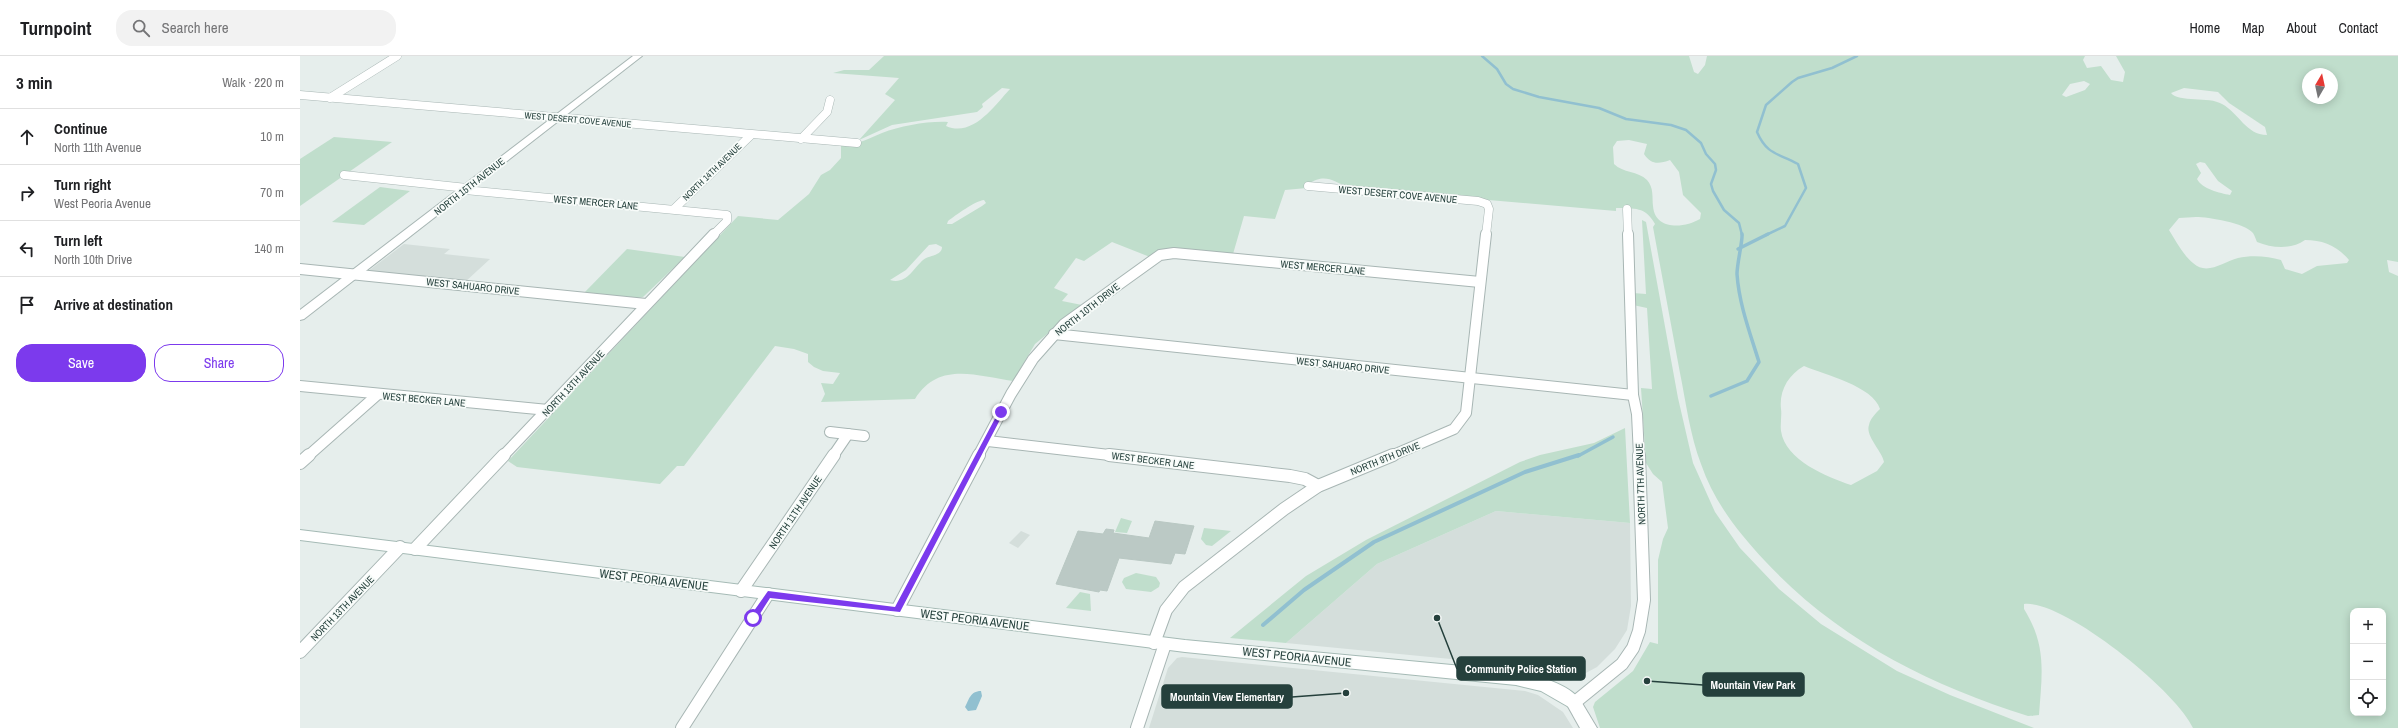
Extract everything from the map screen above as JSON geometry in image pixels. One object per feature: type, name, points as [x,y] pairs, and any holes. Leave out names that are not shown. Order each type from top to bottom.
[{"type":"main road","name":"NORTH 15TH AVENUE","points":[[300,316],[638,56]]},
{"type":"main road","name":"WEST PEORIA AVENUE","points":[[300,535],[415,548],[741,591],[1159,643],[1525,679],[1540,682],[1558,691],[1574,703]]},
{"type":"main road","points":[[1574,703],[1588,728]]},
{"type":"street","points":[[330,98],[397,56]]},
{"type":"street","name":"WEST DESERT COVE AVENUE","points":[[300,95],[857,143]]},
{"type":"street","points":[[801,139],[827,112],[830,100]]},
{"type":"street","name":"NORTH 14TH AVENUE","points":[[674,209],[751,135]]},
{"type":"street","name":"WEST MERCER LANE","points":[[344,175],[466,189],[728,215]]},
{"type":"street","name":"WEST DESERT COVE AVENUE","points":[[1308,186],[1470,200],[1487,204]]},
{"type":"street","name":"NORTH 9TH DRIVE","points":[[1137,728],[1166,610],[1184,587],[1266,522],[1318,486],[1398,455],[1454,429],[1466,413],[1489,209],[1487,204]]},
{"type":"street","name":"NORTH 7TH AVENUE","points":[[1574,703],[1621,664],[1632,649],[1640,627],[1644,600],[1637,414],[1633,395],[1627,209]]},
{"type":"street","name":"NORTH 13TH AVENUE","points":[[415,548],[548,410],[646,304],[727,221],[728,215]]},
{"type":"street","name":"WEST MERCER LANE","points":[[1165,253],[1480,282]]},
{"type":"street","name":"NORTH 10TH DRIVE","points":[[897,610],[1023,373],[1054,334],[1092,303],[1165,253]]},
{"type":"street","name":"WEST SAHUARO DRIVE","points":[[300,269],[646,304]]},
{"type":"street","name":"WEST SAHUARO DRIVE","points":[[1054,334],[1633,395]]},
{"type":"street","name":"WEST BECKER LANE","points":[[300,386],[377,395],[548,410]]},
{"type":"street","points":[[300,463],[377,395]]},
{"type":"street","points":[[830,432],[864,436]]},
{"type":"street","name":"NORTH 11TH AVENUE","points":[[741,591],[848,434]]},
{"type":"street","name":"WEST BECKER LANE","points":[[988,441],[1290,476],[1305,479],[1318,486]]},
{"type":"street","name":"NORTH 13TH AVENUE","points":[[300,652],[400,547]]},
{"type":"street","points":[[682,728],[768,594]]},
{"type":"shaded area","points":[[404,244],[450,249],[444,254],[490,259],[465,282],[367,272]]},
{"type":"shaded area","points":[[1496,511],[1630,523],[1631,606],[1627,630],[1615,649],[1597,667],[1571,681],[1543,670],[1523,666],[1286,643],[1377,564]]},
{"type":"shaded area","points":[[1021,531],[1030,535],[1018,548],[1009,543]]},
{"type":"shaded area","points":[[1182,657],[1525,691],[1538,695],[1563,712],[1573,728],[1149,728],[1168,668],[1177,658]]},
{"type":"green space","points":[[884,56],[1689,56],[1694,72],[1698,74],[1705,65],[1707,56],[2085,56],[2083,60],[2087,68],[2101,66],[2111,80],[2123,82],[2125,72],[2116,56],[2398,56],[2398,262],[2387,260],[2389,272],[2398,276],[2398,728],[2193,728],[2183,712],[2143,671],[2090,631],[2065,616],[2042,606],[2024,604],[2024,609],[2031,622],[2040,648],[2042,673],[2039,715],[2028,716],[1955,689],[1886,656],[1854,636],[1823,614],[1793,589],[1765,561],[1736,528],[1720,504],[1706,478],[1697,453],[1686,407],[1653,227],[1655,224],[1643,211],[1634,209],[1616,208],[1616,211],[1350,188],[1329,179],[1320,179],[1308,184],[1307,188],[1285,190],[1275,219],[1244,216],[1233,254],[1166,249],[1150,257],[1112,242],[1084,261],[1076,258],[1054,288],[1068,294],[1062,301],[1082,305],[1035,344],[1013,381],[972,374],[947,375],[935,379],[925,387],[915,399],[821,402],[825,394],[821,383],[833,384],[840,373],[823,371],[814,367],[808,362],[808,354],[794,349],[775,346],[684,466],[677,466],[660,484],[517,467],[508,461],[738,216],[778,220],[809,194],[821,175],[830,170],[841,158],[841,143],[858,143],[889,130],[923,123],[948,122],[946,126],[956,129],[965,128],[982,118],[1010,89],[1002,88],[982,104],[983,107],[977,112],[892,125],[859,140],[895,100],[885,94],[899,78],[833,73],[844,70],[869,70]],"holes":[[[2084,81],[2090,84],[2085,90],[2066,97],[2062,95],[2070,84]],[[2184,88],[2218,92],[2229,103],[2265,127],[2267,135],[2260,134],[2248,128],[2222,104],[2210,100],[2181,98],[2171,93]],[[1629,140],[1647,144],[1644,154],[1649,160],[1656,163],[1670,160],[1679,172],[1683,195],[1701,213],[1700,219],[1694,222],[1679,225],[1672,225],[1659,220],[1655,214],[1652,189],[1649,183],[1643,177],[1622,169],[1614,164],[1613,147],[1617,141]],[[2200,162],[2205,163],[2218,181],[2232,191],[2230,195],[2216,192],[2199,182],[2197,179],[2201,173],[2196,164]],[[984,200],[986,203],[952,224],[947,224],[951,218]],[[2196,217],[2217,219],[2242,226],[2249,229],[2253,233],[2257,242],[2275,247],[2288,247],[2305,240],[2318,241],[2340,251],[2349,260],[2347,263],[2317,266],[2302,274],[2285,269],[2281,260],[2260,256],[2238,258],[2215,267],[2198,267],[2189,260],[2169,230],[2179,218]],[[936,244],[942,247],[938,254],[923,260],[905,278],[896,281],[890,280],[906,270],[929,245]],[[1804,366],[1847,382],[1868,394],[1876,401],[1880,409],[1873,416],[1868,429],[1871,439],[1884,462],[1877,471],[1851,485],[1808,466],[1790,451],[1784,441],[1781,431],[1781,402],[1783,390],[1793,374]]]},
{"type":"green space","points":[[334,137],[392,142],[300,206],[300,159]]},
{"type":"green space","points":[[380,187],[410,191],[364,225],[332,222]]},
{"type":"green space","points":[[1642,220],[1646,222],[1678,398],[1693,463],[1715,512],[1740,548],[1779,589],[1821,624],[1897,671],[1950,695],[2034,728],[1600,728],[1593,707],[1595,702],[1633,671],[1650,642],[1658,644],[1658,560],[1663,539],[1668,528],[1662,482],[1653,474],[1646,463],[1641,388],[1652,389],[1647,308],[1633,305],[1633,293],[1646,294]]},
{"type":"green space","points":[[627,249],[685,257],[643,297],[638,298],[584,293]]},
{"type":"green space","points":[[1625,428],[1630,523],[1496,511],[1377,564],[1286,643],[1230,638],[1306,576],[1366,540],[1520,462],[1540,455],[1594,443]]},
{"type":"green space","points":[[1121,518],[1132,521],[1127,533],[1115,532]]},
{"type":"green space","points":[[1204,528],[1231,531],[1212,546],[1206,545],[1201,539]]},
{"type":"green space","points":[[1136,573],[1156,577],[1160,583],[1159,587],[1151,592],[1126,589],[1122,582],[1124,578]]},
{"type":"green space","points":[[1080,592],[1090,594],[1091,611],[1066,608]]},
{"type":"water","points":[[977,691],[981,691],[982,696],[976,710],[968,711],[965,707],[970,696]]},
{"type":"building","points":[[1155,521],[1194,526],[1185,554],[1175,553],[1171,564],[1119,558],[1107,591],[1100,590],[1099,592],[1056,584],[1078,531],[1103,534],[1106,529],[1114,530],[1113,533],[1149,538]]},
{"type":"waterway","points":[[1482,56],[1497,69],[1506,84],[1513,89],[1539,97],[1599,108],[1626,119],[1671,125],[1686,130],[1701,143],[1706,154],[1715,164],[1716,170],[1711,184],[1713,191],[1724,210],[1739,223],[1742,235]]},
{"type":"waterway","points":[[1766,235],[1785,226],[1806,188],[1798,164],[1769,149],[1761,140],[1757,132],[1766,105],[1798,78],[1832,68],[1857,56]]},
{"type":"waterway","points":[[1741,248],[1742,235]]},
{"type":"waterway","points":[[1741,248],[1766,235]]},
{"type":"waterway","points":[[1711,396],[1747,381],[1759,362],[1745,318],[1738,285],[1737,269],[1741,248]]},
{"type":"waterway","points":[[1578,456],[1613,437]]},
{"type":"waterway","points":[[1263,625],[1304,590],[1374,542],[1525,472],[1579,455]]},
{"type":"place","name":"Community Police Station","points":[[1437,618]]},
{"type":"place","name":"Mountain View Park","points":[[1647,681]]},
{"type":"place","name":"Mountain View Elementary","points":[[1346,693]]},
{"type":"route","points":[[753,618],[768,594],[897,610],[988,441],[1001,412]]}]
